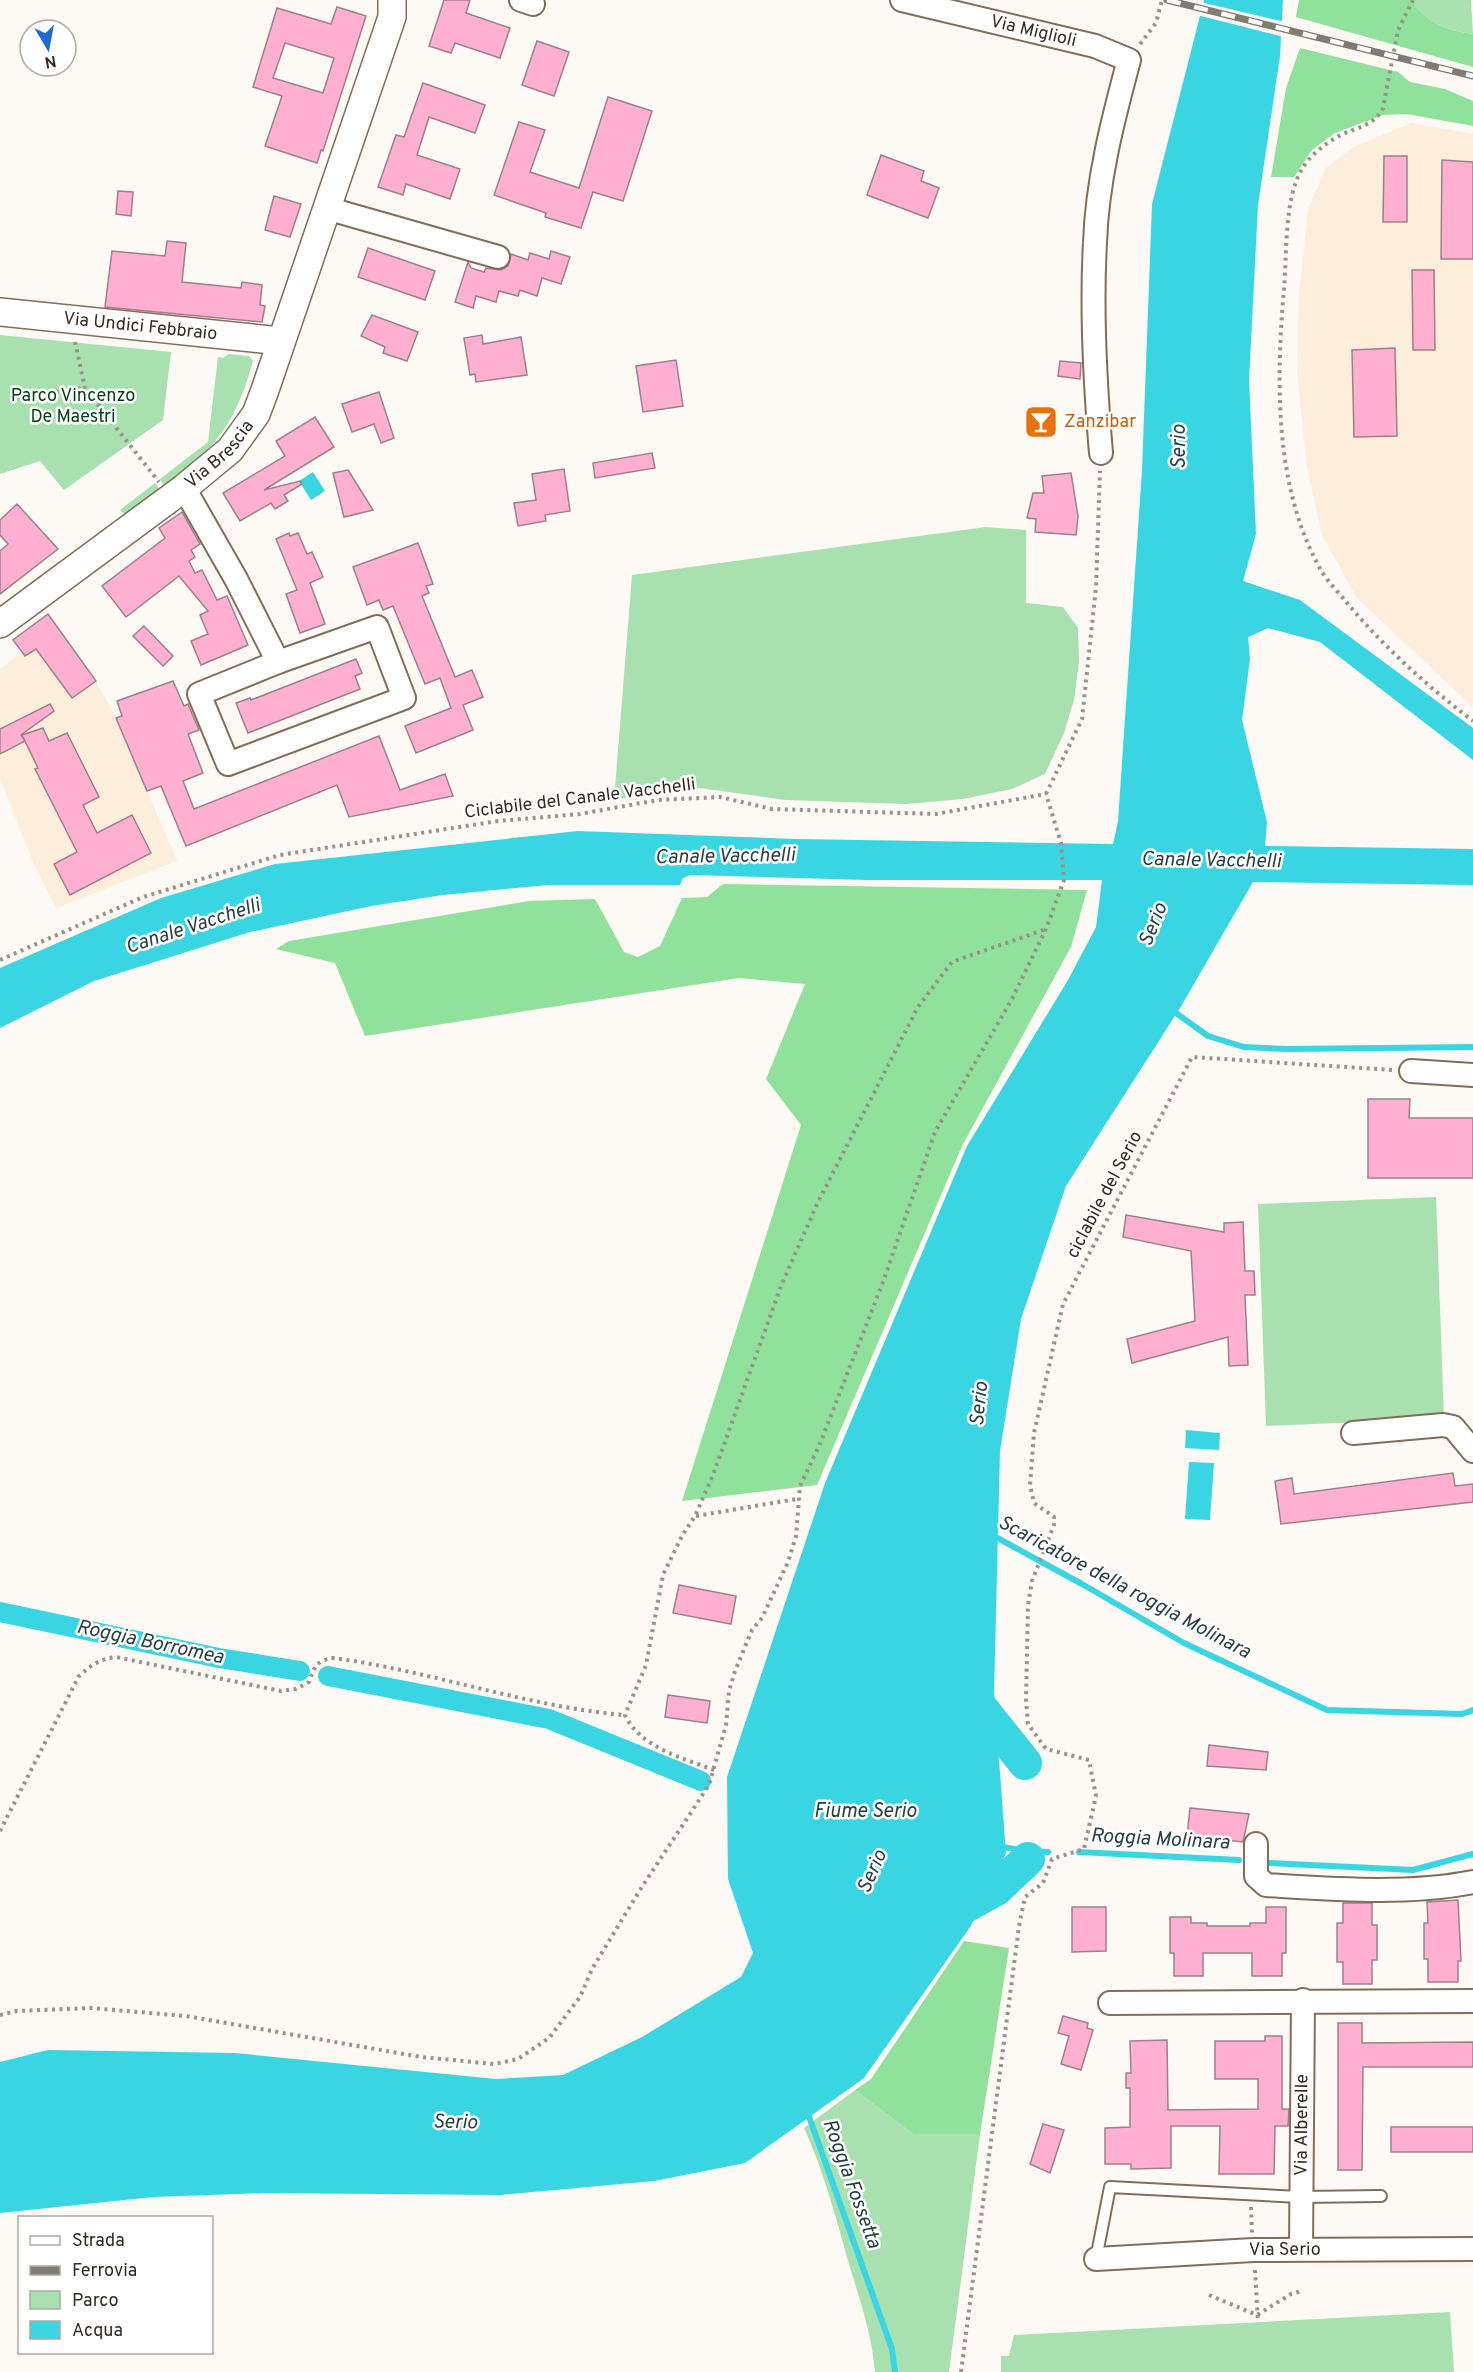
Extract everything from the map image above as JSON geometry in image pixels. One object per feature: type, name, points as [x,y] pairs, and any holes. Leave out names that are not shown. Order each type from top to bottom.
[{"type":"street","name":"Via Brescia","points":[[1,622],[177,493],[230,450],[244,432],[262,398],[392,17],[392,0]]},
{"type":"street","name":"Via Miglioli","points":[[902,0],[1095,46],[1129,60]]},
{"type":"street","points":[[1101,453],[1093,370],[1095,242],[1112,114],[1129,60]]},
{"type":"street","points":[[326,208],[498,257]]},
{"type":"street","name":"Via Undici Febbraio","points":[[0,312],[281,341]]},
{"type":"street","points":[[177,493],[236,579],[278,662]]},
{"type":"street","points":[[377,627],[404,698],[228,764],[199,694],[278,662],[377,627]]},
{"type":"street","points":[[1411,1071],[1473,1075]]},
{"type":"street","points":[[1353,1433],[1443,1425],[1453,1427],[1473,1451]]},
{"type":"street","points":[[1256,1844],[1256,1876],[1266,1885],[1390,1888],[1448,1887],[1473,1882]]},
{"type":"street","points":[[1110,2003],[1303,2000],[1473,2001]]},
{"type":"street","name":"Via Alberelle","points":[[1301,2248],[1303,2000]]},
{"type":"street","name":"Via Serio","points":[[1096,2259],[1206,2251],[1301,2248],[1473,2249]]},
{"type":"lane","points":[[1096,2259],[1110,2187],[1300,2197],[1381,2196]]},
{"type":"path","points":[[1129,60],[1156,23],[1162,0]]},
{"type":"path","points":[[1413,0],[1398,30],[1383,108],[1377,120],[1340,136],[1317,151],[1301,170],[1291,201],[1281,328],[1281,424],[1292,491],[1303,529],[1323,573],[1377,639],[1473,721]]},
{"type":"path","points":[[75,338],[85,388],[177,493]]},
{"type":"path","points":[[11,398],[85,388]]},
{"type":"path","points":[[0,2014],[58,2008],[186,2016],[421,2057],[494,2064],[518,2059],[549,2038],[562,2023],[640,1890],[706,1792],[726,1725],[729,1691],[735,1671],[752,1630],[762,1618],[790,1553],[796,1536],[797,1499],[800,1486],[819,1446],[883,1282],[935,1132],[1006,1008],[1046,929],[1064,880],[1061,843],[1046,794],[1082,719],[1096,587],[1101,453]]},
{"type":"path","name":"Ciclabile del Canale Vacchelli","points":[[0,960],[143,897],[280,855],[498,821],[580,814],[658,800],[720,797],[772,809],[936,814],[1046,794]]},
{"type":"path","points":[[714,1770],[653,1744],[631,1727],[625,1715],[646,1665],[663,1575],[683,1534],[695,1516],[713,1475],[781,1286],[823,1193],[918,1006],[952,962],[1046,929]]},
{"type":"path","name":"ciclabile del Serio","points":[[961,2372],[1019,1926],[1025,1898],[1043,1883],[1052,1859],[1084,1849],[1096,1796],[1089,1760],[1046,1749],[1028,1724],[1026,1700],[1028,1605],[1032,1581],[1054,1525],[1054,1517],[1034,1503],[1030,1485],[1034,1433],[1063,1304],[1192,1058],[1411,1071]]},
{"type":"path","points":[[695,1516],[797,1499]]},
{"type":"path","points":[[0,1831],[79,1676],[92,1664],[106,1658],[116,1657],[281,1691],[296,1689],[309,1682],[315,1665],[324,1659],[333,1658],[491,1689],[588,1712],[625,1715]]},
{"type":"path","points":[[1209,2295],[1257,2315],[1291,2294],[1302,2291]]},
{"type":"shaded area","points":[[1411,123],[1473,134],[1473,707],[1357,598],[1322,535],[1307,468],[1297,371],[1298,305],[1308,209],[1326,168],[1352,148]]},
{"type":"shaded area","points":[[36,649],[72,698],[96,681],[116,718],[177,861],[56,908],[33,862],[0,778],[0,669],[22,652],[26,656]]},
{"type":"green space","points":[[1299,0],[1411,0],[1417,8],[1438,24],[1473,34],[1473,67],[1296,17]]},
{"type":"green space","points":[[1411,0],[1471,0],[1473,34],[1438,24],[1417,8]]},
{"type":"green space","points":[[1300,48],[1398,72],[1410,82],[1445,89],[1473,101],[1473,126],[1407,114],[1383,115],[1335,133],[1312,150],[1294,177],[1271,177],[1286,88]]},
{"type":"green space","name":"Parco Vincenzo De Maestri","points":[[0,335],[171,352],[163,420],[64,490],[40,461],[0,474]]},
{"type":"green space","points":[[229,354],[249,356],[253,361],[231,418],[222,433],[198,460],[165,487],[160,479],[208,442],[218,357],[223,358]]},
{"type":"green space","points":[[155,483],[161,491],[125,515],[120,510]]},
{"type":"green space","points":[[986,527],[1026,530],[1026,603],[1063,607],[1078,628],[1079,662],[1074,700],[1064,733],[1045,774],[1012,789],[963,799],[906,804],[786,800],[700,788],[614,800],[632,575]]},
{"type":"green space","points":[[723,884],[1087,890],[1071,947],[962,1146],[817,1485],[682,1501],[801,1125],[766,1079],[805,984],[739,978],[365,1036],[335,963],[276,949],[289,941],[529,901],[595,899],[624,952],[638,957],[660,946],[682,898],[707,897]]},
{"type":"green space","points":[[1436,1197],[1444,1419],[1266,1426],[1258,1204]]},
{"type":"green space","points":[[964,1941],[1009,1948],[980,2134],[913,2134],[855,2090],[871,2079]]},
{"type":"green space","points":[[855,2090],[913,2134],[980,2134],[949,2372],[875,2372],[861,2304],[824,2178],[804,2128]]},
{"type":"green space","points":[[1450,2312],[1454,2372],[1001,2372],[1001,2356],[1009,2356],[1014,2335]]},
{"type":"water","name":"Fiume Serio","points":[[1204,0],[1283,0],[1280,56],[1258,205],[1249,380],[1256,534],[1243,581],[1300,600],[1473,728],[1473,760],[1320,642],[1268,628],[1248,637],[1250,659],[1242,720],[1267,822],[1265,846],[1473,849],[1473,885],[1253,882],[1180,1008],[1066,1186],[1021,1319],[1000,1451],[994,1693],[1006,1853],[970,1927],[864,2078],[745,2163],[654,2181],[500,2195],[263,2193],[153,2197],[0,2213],[0,2062],[48,2050],[235,2053],[496,2079],[563,2075],[642,2037],[741,1977],[753,1953],[728,1879],[727,1777],[825,1483],[967,1146],[1068,980],[1096,927],[1102,880],[866,880],[691,875],[683,878],[680,885],[548,885],[443,895],[371,906],[250,932],[94,981],[0,1028],[0,968],[161,898],[275,864],[578,831],[795,839],[1113,844],[1118,821],[1142,470],[1152,204]]},
{"type":"water","points":[[313,472],[325,491],[311,500],[299,481]]},
{"type":"water","points":[[1186,1430],[1220,1433],[1219,1450],[1185,1448]]},
{"type":"water","points":[[1189,1462],[1214,1463],[1210,1520],[1185,1519]]},
{"type":"pier","points":[[1200,2],[1285,22],[1284,37],[1197,15]]},
{"type":"building","points":[[444,0],[470,0],[466,13],[510,28],[500,58],[455,43],[451,53],[429,46]]},
{"type":"building","points":[[337,7],[366,16],[323,151],[321,150],[317,163],[265,146],[282,96],[253,87],[277,8],[331,24]],"holes":[[[285,43],[334,58],[323,93],[273,78]]]},
{"type":"building","points":[[537,41],[569,52],[554,96],[522,85]]},
{"type":"building","points":[[423,83],[485,105],[475,133],[429,117],[417,155],[460,169],[450,199],[406,184],[403,195],[378,187],[396,135],[404,137]]},
{"type":"building","points":[[608,97],[652,111],[623,201],[593,192],[581,228],[545,217],[546,213],[494,195],[519,122],[545,130],[530,172],[579,188]]},
{"type":"building","points":[[881,155],[924,171],[921,181],[939,188],[928,218],[867,195]]},
{"type":"building","points":[[1384,156],[1407,156],[1407,222],[1383,222]]},
{"type":"building","points":[[1442,160],[1473,162],[1473,259],[1441,259]]},
{"type":"building","points":[[118,191],[133,192],[131,216],[116,214]]},
{"type":"building","points":[[274,196],[301,204],[290,237],[265,230]]},
{"type":"building","points":[[167,241],[186,243],[182,282],[241,288],[242,282],[262,285],[260,305],[265,306],[262,322],[105,307],[112,251],[165,256]]},
{"type":"building","points":[[368,248],[435,271],[425,300],[358,277]]},
{"type":"building","points":[[551,251],[570,257],[561,284],[542,278],[537,296],[520,290],[518,296],[499,291],[496,302],[476,296],[473,308],[455,302],[468,262],[471,268],[484,272],[486,268],[501,270],[508,266],[511,254],[528,260],[530,253],[549,259]]},
{"type":"building","points":[[1412,270],[1434,270],[1435,350],[1413,350]]},
{"type":"building","points":[[372,315],[418,332],[407,361],[383,353],[385,347],[361,336]]},
{"type":"building","points":[[482,335],[483,344],[521,337],[527,375],[476,382],[475,374],[470,375],[464,338]]},
{"type":"building","points":[[1395,348],[1397,436],[1354,437],[1352,350]]},
{"type":"building","points":[[676,360],[683,406],[643,412],[636,366]]},
{"type":"building","points":[[1060,361],[1081,363],[1080,379],[1058,376]]},
{"type":"building","points":[[379,392],[394,438],[381,443],[374,424],[352,432],[342,404]]},
{"type":"building","points":[[315,417],[334,447],[264,490],[300,481],[302,484],[284,495],[288,501],[275,509],[271,503],[240,521],[223,493],[285,456],[276,441]]},
{"type":"building","points":[[652,453],[655,468],[595,478],[593,463]]},
{"type":"building","points":[[564,469],[570,511],[545,515],[546,521],[518,526],[514,503],[536,500],[532,474]]},
{"type":"building","points":[[348,470],[373,510],[344,517],[333,473]]},
{"type":"building","points":[[1071,473],[1078,516],[1076,535],[1035,532],[1036,519],[1027,518],[1033,493],[1044,493],[1042,476]]},
{"type":"building","points":[[17,504],[58,549],[0,594],[0,551],[8,544],[0,535],[0,520]]},
{"type":"building","points":[[182,512],[200,544],[191,550],[195,557],[189,561],[195,573],[202,570],[217,600],[227,596],[248,645],[201,665],[191,641],[208,634],[200,615],[208,611],[179,576],[126,617],[102,586],[165,538],[159,528]]},
{"type":"building","points":[[289,533],[290,536],[298,533],[307,554],[312,552],[323,577],[310,583],[325,624],[300,633],[286,594],[297,590],[276,539]]},
{"type":"building","points":[[418,543],[433,584],[426,586],[429,593],[422,596],[455,677],[472,670],[483,697],[463,705],[473,730],[416,753],[405,726],[451,708],[440,678],[425,684],[393,606],[383,610],[379,600],[367,605],[353,567]]},
{"type":"building","points":[[48,614],[96,681],[72,698],[36,649],[25,656],[13,640]]},
{"type":"building","points":[[144,626],[173,656],[163,666],[133,636]]},
{"type":"building","points":[[356,659],[362,673],[355,676],[360,689],[248,733],[236,703],[250,698],[251,700]]},
{"type":"building","points":[[173,681],[184,706],[188,704],[199,730],[188,734],[203,773],[183,781],[194,809],[379,736],[400,790],[445,774],[453,796],[349,817],[337,785],[186,846],[161,786],[147,791],[116,718],[122,716],[117,701]]},
{"type":"building","points":[[50,704],[54,711],[21,735],[25,741],[0,754],[0,729]]},
{"type":"building","points":[[43,728],[49,741],[67,733],[99,797],[83,805],[97,833],[132,815],[151,853],[70,895],[54,864],[77,852],[35,769],[38,768],[22,735]]},
{"type":"building","points":[[1368,1099],[1410,1099],[1409,1118],[1473,1118],[1473,1178],[1368,1178]]},
{"type":"building","points":[[1126,1215],[1224,1232],[1224,1223],[1243,1222],[1245,1271],[1254,1271],[1255,1295],[1245,1295],[1248,1365],[1229,1366],[1228,1337],[1132,1363],[1127,1339],[1195,1321],[1191,1251],[1123,1237]]},
{"type":"building","points":[[1453,1473],[1455,1486],[1473,1484],[1473,1502],[1281,1524],[1275,1481],[1292,1478],[1294,1494]]},
{"type":"building","points":[[679,1585],[736,1596],[731,1624],[673,1613]]},
{"type":"building","points":[[668,1695],[710,1701],[707,1723],[665,1717]]},
{"type":"building","points":[[1209,1745],[1268,1752],[1266,1770],[1207,1766]]},
{"type":"building","points":[[1190,1808],[1249,1814],[1243,1842],[1187,1836]]},
{"type":"building","points":[[1458,1900],[1461,1961],[1458,1961],[1458,1982],[1428,1982],[1428,1959],[1424,1959],[1424,1923],[1428,1923],[1427,1902]]},
{"type":"building","points":[[1343,1903],[1372,1903],[1372,1925],[1377,1925],[1377,1960],[1372,1960],[1372,1984],[1343,1984],[1343,1962],[1337,1962],[1337,1923],[1343,1923]]},
{"type":"building","points":[[1072,1907],[1106,1907],[1106,1951],[1072,1952]]},
{"type":"building","points":[[1266,1907],[1286,1907],[1286,1953],[1282,1953],[1282,1976],[1252,1976],[1252,1953],[1203,1953],[1203,1976],[1174,1976],[1174,1953],[1170,1953],[1170,1917],[1191,1917],[1191,1923],[1207,1923],[1207,1926],[1250,1926],[1250,1923],[1266,1923]]},
{"type":"building","points":[[1063,2016],[1088,2023],[1087,2028],[1093,2030],[1081,2070],[1061,2064],[1069,2036],[1058,2033]]},
{"type":"building","points":[[1338,2023],[1362,2023],[1362,2043],[1473,2042],[1473,2067],[1363,2067],[1362,2170],[1338,2170]]},
{"type":"building","points":[[1265,2036],[1282,2036],[1282,2109],[1289,2109],[1288,2126],[1275,2126],[1274,2174],[1219,2174],[1220,2126],[1171,2126],[1171,2168],[1131,2169],[1131,2164],[1105,2164],[1105,2128],[1130,2127],[1130,2088],[1126,2088],[1126,2073],[1131,2073],[1130,2041],[1167,2040],[1168,2110],[1258,2109],[1258,2079],[1215,2079],[1215,2041],[1265,2041]]},
{"type":"building","points":[[1043,2124],[1064,2130],[1050,2173],[1030,2164]]},
{"type":"building","points":[[1391,2127],[1473,2127],[1473,2152],[1391,2152]]},
{"type":"waterway","points":[[1176,1013],[1208,1036],[1244,1047],[1285,1049],[1473,1047]]},
{"type":"waterway","name":"Scaricatore della roggia Molinara","points":[[992,1535],[1184,1643],[1327,1710],[1462,1714],[1473,1710]]},
{"type":"waterway","name":"Roggia Borromea","points":[[0,1612],[219,1658],[300,1671]]},
{"type":"waterway","points":[[328,1676],[549,1719],[701,1781]]},
{"type":"waterway","points":[[969,1693],[1025,1763]]},
{"type":"waterway","name":"Roggia Molinara","points":[[998,1846],[1048,1852]]},
{"type":"waterway","name":"Roggia Molinara","points":[[1079,1852],[1239,1860]]},
{"type":"waterway","name":"Roggia Molinara","points":[[1270,1863],[1413,1870],[1473,1854]]},
{"type":"waterway","points":[[945,1917],[996,1889],[1028,1859]]},
{"type":"waterway","name":"Roggia Fossetta","points":[[807,2111],[892,2349],[895,2372]]},
{"type":"railway","points":[[1167,0],[1473,76]]},
{"type":"place","name":"Zanzibar","points":[[1041,422]]},
{"type":"water label","name":"Serio","points":[[1180,447]]},
{"type":"water label","name":"Canale Vacchelli","points":[[725,857]]},
{"type":"water label","name":"Canale Vacchelli","points":[[1211,861]]},
{"type":"water label","name":"Serio","points":[[1154,925]]},
{"type":"water label","name":"Canale Vacchelli","points":[[193,927]]},
{"type":"water label","name":"Serio","points":[[980,1404]]},
{"type":"water label","name":"Serio","points":[[873,1872]]},
{"type":"water label","name":"Serio","points":[[455,2123]]}]
